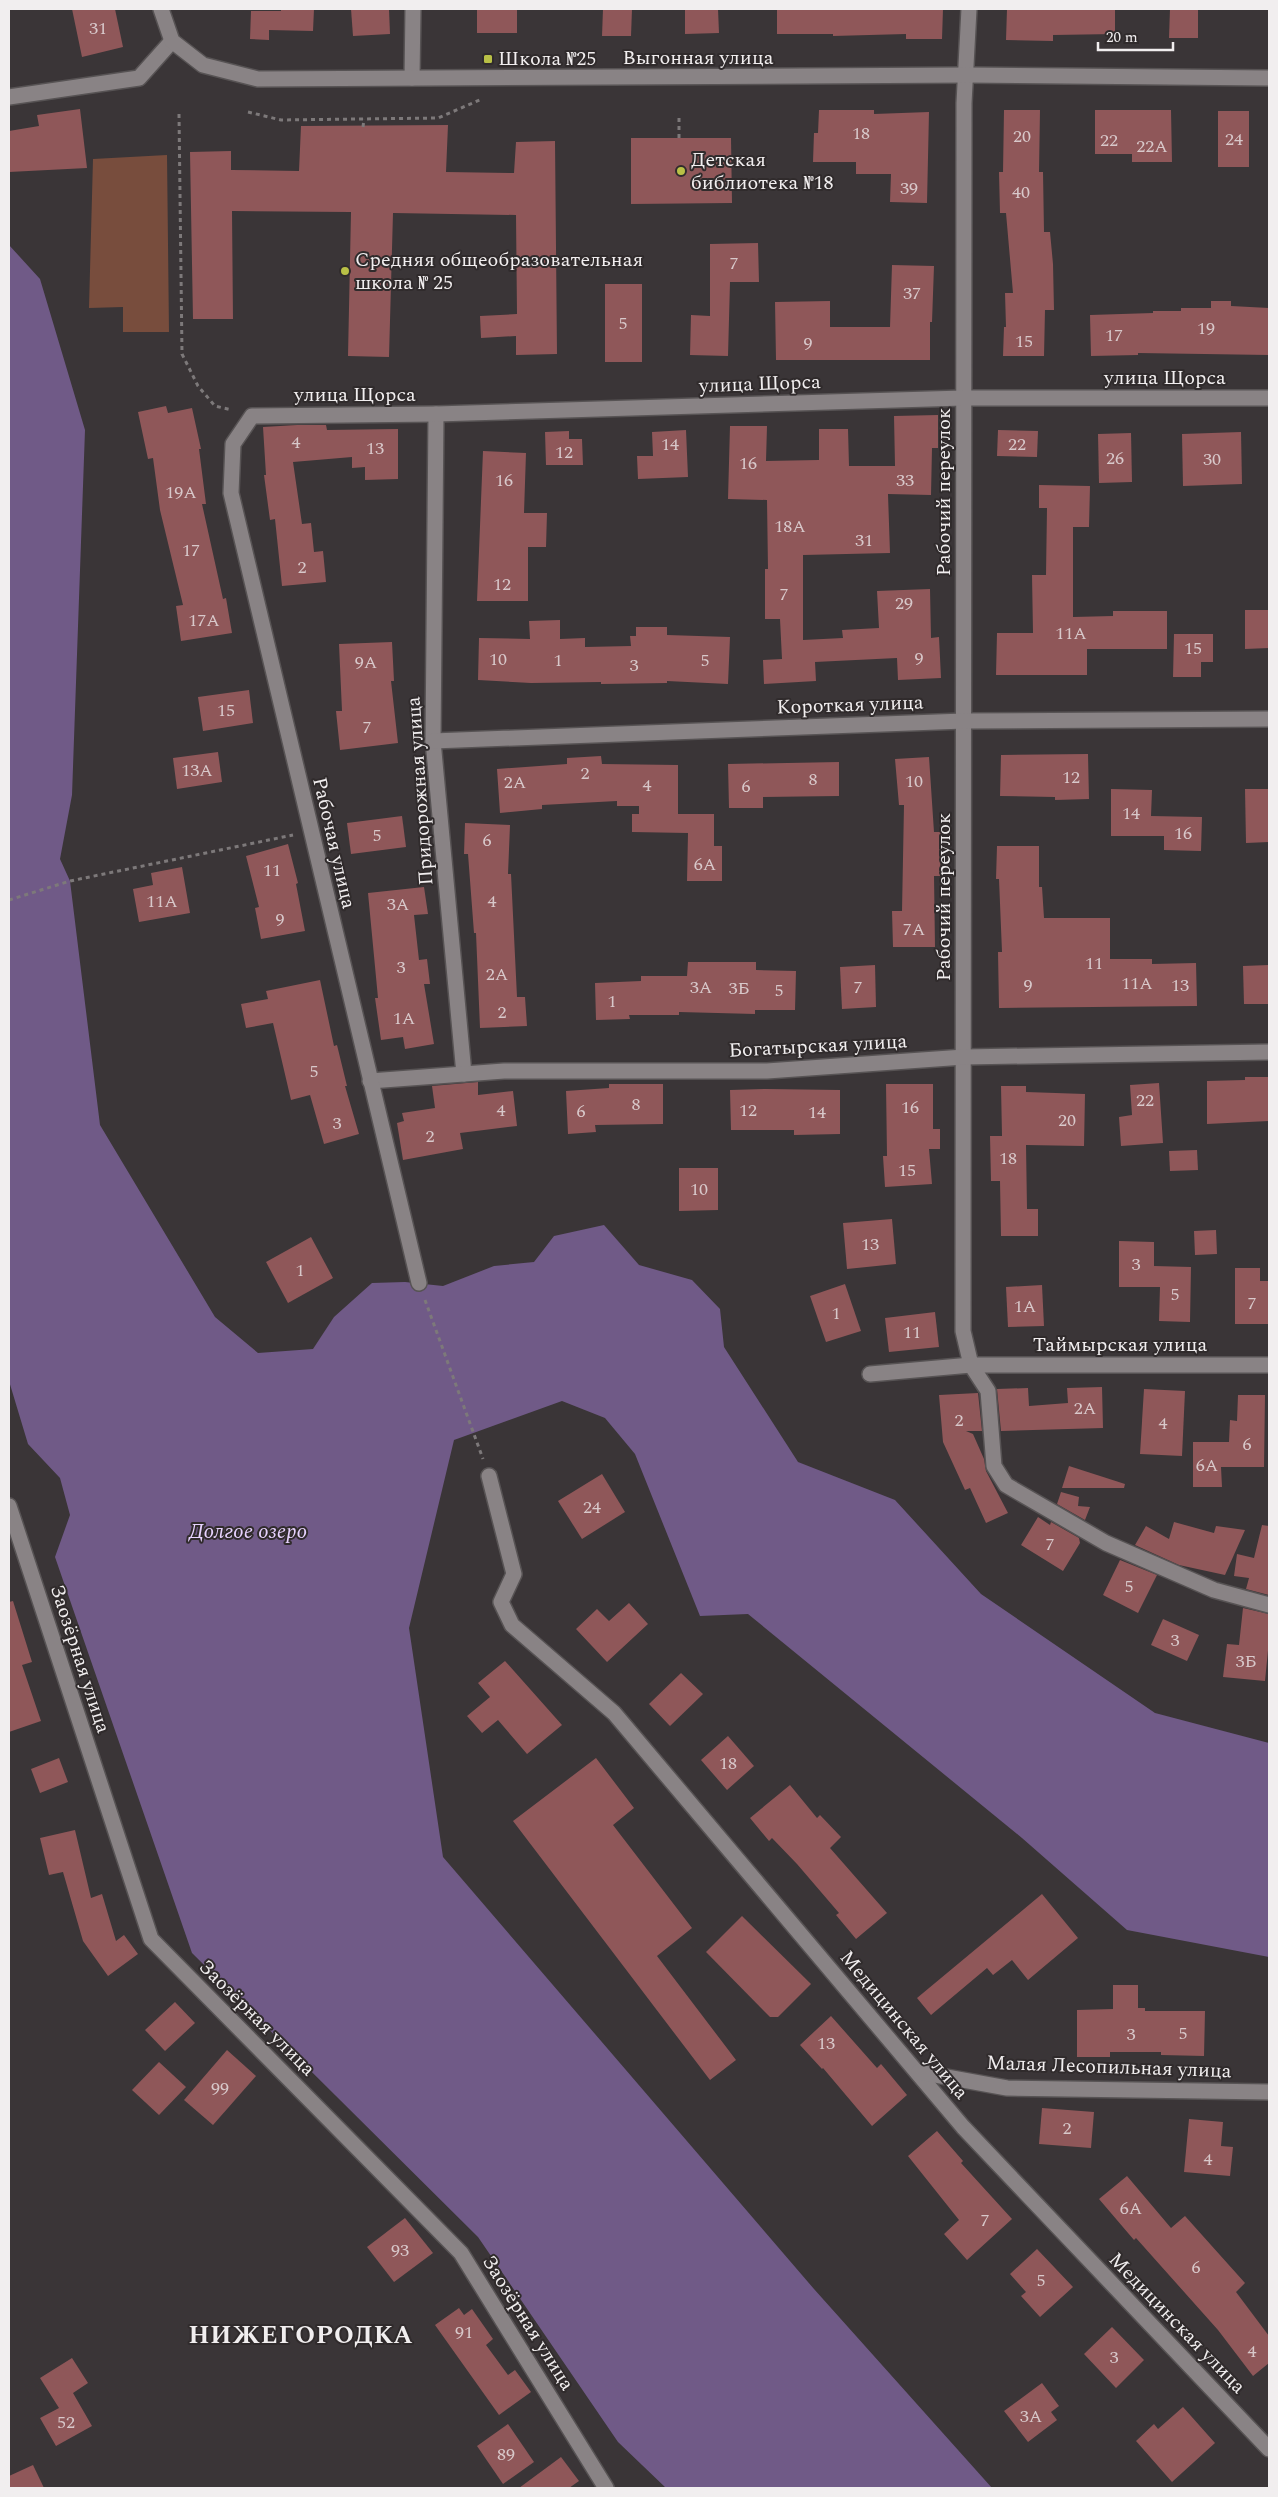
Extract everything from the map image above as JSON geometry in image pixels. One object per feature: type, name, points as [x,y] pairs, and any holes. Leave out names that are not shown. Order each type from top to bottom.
[{"type":"street","points":[[9,96],[139,78],[172,41],[161,9]]},
{"type":"street","points":[[412,78],[413,9]]},
{"type":"street","name":"Рабочий переулок","points":[[969,9],[967,75],[964,103],[963,1331],[971,1365],[988,1391],[994,1466],[1006,1485],[1106,1543],[1214,1590],[1269,1605]]},
{"type":"street","name":"Выгонная улица","points":[[172,41],[203,65],[258,79],[967,75],[1269,78]]},
{"type":"street","name":"улица Щорса","points":[[252,416],[436,414],[963,398],[1269,398]]},
{"type":"street","name":"Придорожная улица","points":[[436,414],[433,741],[464,1074]]},
{"type":"street","name":"Рабочая улица","points":[[252,416],[233,444],[231,493],[419,1283]]},
{"type":"street","name":"Короткая улица","points":[[433,741],[964,721],[1269,720]]},
{"type":"street","name":"Богатырская улица","points":[[370,1081],[504,1071],[767,1071],[964,1056],[1269,1052]]},
{"type":"street","name":"Таймырская улица","points":[[870,1374],[971,1365],[1269,1366]]},
{"type":"street","name":"Медицинская улица","points":[[489,1476],[514,1574],[501,1602],[512,1625],[614,1713],[919,2072],[963,2127],[1269,2449]]},
{"type":"street","name":"Заозёрная улица","points":[[9,1506],[151,1939],[461,2253],[606,2488]]},
{"type":"street","name":"Малая Лесопильная улица","points":[[919,2072],[1007,2088],[1269,2092]]},
{"type":"path","points":[[248,112],[281,120],[438,118],[469,106]]},
{"type":"path","points":[[179,114],[182,354],[198,386],[215,406],[252,416]]},
{"type":"path","points":[[679,118],[679,138]]},
{"type":"path","points":[[363,127],[364,119]]},
{"type":"path","points":[[9,900],[70,881],[311,832]]},
{"type":"path","points":[[419,1283],[489,1476]]},
{"type":"shaded area","points":[[167,155],[169,332],[123,332],[123,307],[89,308],[93,159]]},
{"type":"water","name":"Долгое озеро","points":[[9,245],[40,279],[85,430],[72,795],[60,859],[70,881],[100,1125],[215,1317],[258,1353],[313,1349],[334,1317],[372,1283],[405,1282],[443,1286],[494,1266],[534,1262],[554,1236],[604,1225],[639,1265],[692,1280],[720,1309],[724,1347],[798,1462],[895,1500],[981,1594],[1155,1713],[1269,1743],[1269,1957],[1127,1930],[1022,1838],[748,1614],[700,1616],[635,1454],[605,1418],[562,1401],[454,1440],[409,1628],[443,1857],[814,2289],[992,2488],[666,2488],[618,2442],[478,2237],[192,1953],[55,1557],[70,1515],[60,1478],[28,1444],[9,1381]]},
{"type":"building","points":[[72,9],[115,9],[123,47],[82,57]]},
{"type":"building","points":[[281,9],[314,9],[313,31],[269,30],[269,40],[250,39],[251,11],[281,11]]},
{"type":"building","points":[[351,9],[389,9],[390,34],[353,36]]},
{"type":"building","points":[[477,9],[517,9],[517,33],[477,33]]},
{"type":"building","points":[[603,9],[632,9],[631,36],[602,36]]},
{"type":"building","points":[[685,9],[718,9],[719,33],[685,34]]},
{"type":"building","points":[[777,9],[943,9],[942,39],[906,39],[906,34],[833,36],[833,34],[777,34]]},
{"type":"building","points":[[1007,9],[1115,9],[1115,34],[1053,35],[1053,41],[1006,40]]},
{"type":"building","points":[[1170,9],[1198,9],[1198,38],[1169,38]]},
{"type":"building","points":[[80,109],[87,168],[9,172],[9,131],[39,126],[37,115]]},
{"type":"building","points":[[819,110],[874,110],[874,114],[929,112],[927,203],[890,202],[891,174],[856,174],[856,162],[813,162],[814,133],[818,133]]},
{"type":"building","points":[[1004,110],[1040,110],[1039,172],[1043,172],[1044,232],[1050,232],[1054,310],[1045,310],[1044,356],[1003,356],[1004,327],[1006,327],[1005,293],[1013,293],[1006,213],[1000,213],[999,172],[1003,172]]},
{"type":"building","points":[[1095,110],[1171,110],[1172,162],[1132,162],[1132,154],[1095,154]]},
{"type":"building","points":[[1218,111],[1249,111],[1249,167],[1218,167]]},
{"type":"building","points":[[448,125],[446,172],[514,173],[516,142],[555,141],[557,354],[516,355],[516,336],[481,338],[480,316],[517,314],[516,215],[393,213],[389,357],[348,356],[351,212],[232,211],[233,319],[193,319],[190,152],[231,151],[231,170],[299,171],[301,126]]},
{"type":"building","name":"Детская библиотека №18","points":[[631,138],[731,138],[732,203],[631,204]]},
{"type":"building","points":[[758,243],[759,282],[730,282],[728,356],[690,355],[691,315],[710,316],[710,244]]},
{"type":"building","points":[[892,265],[934,266],[932,322],[930,322],[930,360],[776,360],[775,302],[830,301],[830,327],[890,327]]},
{"type":"building","points":[[605,284],[642,284],[642,362],[605,362]]},
{"type":"building","points":[[1211,301],[1231,301],[1231,306],[1269,308],[1269,355],[1138,353],[1138,355],[1091,356],[1090,315],[1181,311],[1181,308],[1211,308]]},
{"type":"building","points":[[166,406],[168,413],[192,408],[201,449],[199,449],[206,504],[202,504],[223,599],[226,598],[232,633],[181,641],[176,606],[183,605],[160,510],[153,458],[148,459],[138,412]]},
{"type":"building","points":[[938,415],[938,448],[932,448],[931,495],[888,494],[890,553],[803,555],[803,640],[843,638],[842,630],[879,628],[877,591],[930,589],[931,638],[939,637],[941,678],[898,680],[897,658],[815,662],[816,681],[764,684],[763,660],[782,659],[780,619],[765,619],[765,569],[768,569],[767,500],[728,499],[730,426],[767,426],[766,461],[819,460],[819,429],[848,429],[849,466],[895,466],[894,416]]},
{"type":"building","points":[[326,425],[327,430],[398,429],[398,479],[365,480],[365,467],[352,468],[352,457],[293,462],[302,524],[311,523],[314,552],[323,551],[326,582],[282,586],[275,519],[270,520],[264,475],[266,475],[263,427]]},
{"type":"building","points":[[686,430],[688,477],[638,479],[637,456],[653,456],[652,432]]},
{"type":"building","points":[[998,430],[1038,431],[1037,457],[997,456]]},
{"type":"building","points":[[569,431],[569,439],[582,439],[583,465],[546,465],[545,432]]},
{"type":"building","points":[[1241,432],[1242,484],[1183,486],[1182,434]]},
{"type":"building","points":[[1131,433],[1132,482],[1099,483],[1098,434]]},
{"type":"building","points":[[483,451],[526,453],[524,513],[547,513],[546,547],[528,547],[528,601],[477,601]]},
{"type":"building","points":[[1039,485],[1090,486],[1089,527],[1073,527],[1073,617],[1113,616],[1113,611],[1167,611],[1167,649],[1087,649],[1087,675],[996,675],[997,633],[1033,633],[1032,575],[1046,575],[1047,508],[1039,508]]},
{"type":"building","points":[[1245,610],[1269,610],[1269,648],[1245,649]]},
{"type":"building","points":[[560,620],[560,639],[585,638],[585,647],[631,646],[630,636],[636,636],[636,627],[667,627],[667,635],[730,637],[728,684],[667,681],[667,683],[601,684],[601,682],[531,683],[478,680],[479,638],[530,639],[529,621]]},
{"type":"building","points":[[1174,634],[1213,634],[1213,662],[1201,662],[1201,677],[1173,677]]},
{"type":"building","points":[[392,642],[394,681],[391,681],[398,743],[340,750],[336,711],[342,711],[339,644]]},
{"type":"building","points":[[249,690],[253,723],[203,731],[198,697]]},
{"type":"building","points":[[218,752],[222,782],[177,789],[173,758]]},
{"type":"building","points":[[1088,754],[1089,799],[1055,800],[1055,797],[1000,796],[1001,755]]},
{"type":"building","points":[[601,756],[602,764],[678,765],[678,814],[714,814],[714,846],[722,846],[722,881],[687,881],[688,833],[632,832],[632,814],[639,814],[639,806],[617,806],[617,801],[542,805],[542,809],[500,813],[497,769],[567,764],[567,758]]},
{"type":"building","points":[[929,757],[934,832],[941,832],[940,876],[934,876],[935,947],[893,947],[892,911],[902,911],[904,805],[899,805],[895,759]]},
{"type":"building","points":[[839,762],[839,796],[763,797],[763,808],[729,808],[728,764]]},
{"type":"building","points":[[1111,789],[1152,790],[1151,816],[1202,817],[1201,851],[1164,850],[1164,836],[1111,836]]},
{"type":"building","points":[[1245,789],[1269,789],[1269,842],[1246,843]]},
{"type":"building","points":[[402,816],[406,847],[351,854],[347,823]]},
{"type":"building","points":[[465,823],[510,825],[508,874],[511,874],[517,997],[525,997],[527,1026],[480,1028],[476,933],[474,933],[468,854],[464,854]]},
{"type":"building","points":[[288,844],[298,883],[296,884],[305,931],[261,939],[255,908],[259,907],[246,856]]},
{"type":"building","points":[[997,846],[1039,846],[1039,887],[1042,887],[1044,918],[1110,918],[1110,959],[1152,959],[1152,964],[1196,963],[1197,1006],[999,1008],[998,952],[1002,952],[999,879],[996,879]]},
{"type":"building","points":[[182,867],[190,913],[139,922],[133,889],[153,885],[151,873]]},
{"type":"building","points":[[424,887],[428,914],[414,915],[419,960],[427,959],[430,984],[424,984],[434,1044],[405,1049],[403,1037],[381,1040],[375,998],[378,998],[368,893]]},
{"type":"building","points":[[688,962],[756,962],[756,970],[796,971],[795,1010],[755,1010],[755,1014],[679,1012],[679,1015],[629,1015],[630,1019],[596,1020],[595,983],[641,981],[641,976],[687,976]]},
{"type":"building","points":[[875,965],[876,1007],[842,1009],[840,967]]},
{"type":"building","points":[[1269,965],[1269,1004],[1244,1004],[1243,966]]},
{"type":"building","points":[[320,980],[334,1046],[337,1045],[347,1086],[345,1086],[359,1134],[324,1144],[310,1095],[291,1100],[273,1023],[246,1028],[241,1004],[268,999],[266,991]]},
{"type":"building","points":[[1245,1077],[1269,1077],[1269,1121],[1207,1124],[1207,1081],[1245,1080]]},
{"type":"building","points":[[478,1082],[478,1095],[513,1091],[517,1126],[460,1133],[463,1149],[403,1160],[397,1123],[404,1121],[402,1113],[435,1108],[432,1086]]},
{"type":"building","points":[[1159,1083],[1163,1143],[1121,1146],[1119,1117],[1132,1115],[1130,1085]]},
{"type":"building","points":[[609,1084],[663,1084],[663,1124],[595,1125],[596,1132],[568,1134],[566,1091],[609,1088]]},
{"type":"building","points":[[886,1084],[933,1084],[933,1129],[940,1129],[940,1149],[929,1149],[932,1184],[885,1187],[883,1156],[887,1156]]},
{"type":"building","points":[[1001,1086],[1026,1086],[1026,1092],[1085,1094],[1084,1146],[1026,1145],[1027,1209],[1038,1209],[1038,1236],[1001,1236],[1000,1181],[991,1181],[990,1136],[1002,1136]]},
{"type":"building","points":[[730,1090],[840,1090],[840,1134],[794,1135],[794,1130],[731,1130]]},
{"type":"building","points":[[1197,1150],[1198,1170],[1170,1171],[1169,1151]]},
{"type":"building","points":[[679,1168],[718,1168],[718,1210],[679,1211]]},
{"type":"building","points":[[892,1219],[896,1264],[847,1269],[843,1223]]},
{"type":"building","points":[[1216,1230],[1217,1254],[1195,1255],[1194,1231]]},
{"type":"building","points":[[311,1237],[333,1278],[288,1303],[266,1262]]},
{"type":"building","points":[[1119,1241],[1154,1242],[1154,1266],[1191,1267],[1190,1322],[1159,1321],[1160,1287],[1119,1287]]},
{"type":"building","points":[[1235,1268],[1260,1268],[1260,1281],[1269,1281],[1269,1324],[1235,1324]]},
{"type":"building","points":[[845,1284],[861,1331],[826,1342],[810,1296]]},
{"type":"building","points":[[1042,1285],[1044,1326],[1008,1327],[1006,1287]]},
{"type":"building","points":[[935,1312],[939,1347],[889,1352],[885,1318]]},
{"type":"building","points":[[1102,1387],[1103,1428],[1001,1431],[997,1389],[1028,1388],[1029,1406],[1068,1403],[1067,1388]]},
{"type":"building","points":[[1144,1389],[1185,1391],[1182,1456],[1140,1454]]},
{"type":"building","points":[[978,1393],[982,1431],[966,1431],[973,1434],[984,1459],[986,1471],[1008,1513],[986,1523],[970,1488],[965,1490],[943,1442],[939,1395]]},
{"type":"building","points":[[1238,1395],[1265,1395],[1264,1467],[1221,1467],[1222,1487],[1193,1487],[1193,1442],[1229,1442],[1230,1420],[1237,1421]]},
{"type":"building","points":[[1069,1466],[1125,1484],[1124,1488],[1062,1488]]},
{"type":"building","points":[[602,1474],[625,1512],[582,1539],[558,1501]]},
{"type":"building","points":[[1061,1492],[1079,1497],[1078,1506],[1090,1507],[1085,1520],[1057,1504]]},
{"type":"building","points":[[1038,1517],[1050,1525],[1051,1522],[1079,1538],[1080,1543],[1063,1571],[1021,1545]]},
{"type":"building","points":[[1174,1522],[1214,1533],[1216,1526],[1245,1530],[1225,1575],[1179,1565],[1135,1545],[1146,1526],[1169,1539]]},
{"type":"building","points":[[1262,1525],[1269,1526],[1269,1595],[1246,1589],[1249,1578],[1234,1576],[1237,1554],[1254,1558]]},
{"type":"building","points":[[1120,1560],[1157,1575],[1138,1613],[1103,1595]]},
{"type":"building","points":[[13,1601],[32,1662],[22,1665],[41,1721],[9,1732],[9,1602]]},
{"type":"building","points":[[629,1603],[648,1624],[607,1662],[576,1629],[597,1609],[609,1621]]},
{"type":"building","points":[[1243,1608],[1269,1614],[1269,1640],[1265,1681],[1223,1677],[1227,1644],[1239,1645]]},
{"type":"building","points":[[1163,1619],[1199,1635],[1187,1661],[1151,1645]]},
{"type":"building","points":[[505,1661],[562,1725],[527,1754],[498,1720],[482,1733],[467,1716],[490,1697],[478,1683]]},
{"type":"building","points":[[681,1673],[703,1694],[670,1726],[649,1704]]},
{"type":"building","points":[[728,1736],[754,1766],[727,1790],[701,1760]]},
{"type":"building","points":[[59,1758],[68,1782],[40,1793],[31,1769]]},
{"type":"building","points":[[596,1758],[634,1808],[613,1825],[692,1928],[657,1956],[736,2060],[710,2080],[513,1821]]},
{"type":"building","points":[[790,1785],[817,1818],[820,1815],[841,1837],[830,1848],[887,1913],[856,1939],[836,1915],[839,1913],[797,1864],[772,1838],[769,1841],[750,1818]]},
{"type":"building","points":[[75,1830],[91,1898],[102,1894],[116,1941],[124,1935],[138,1954],[108,1976],[83,1941],[63,1872],[49,1875],[40,1838]]},
{"type":"building","points":[[1042,1894],[1078,1938],[1028,1980],[1012,1960],[993,1975],[987,1968],[931,2015],[917,1998]]},
{"type":"building","points":[[742,1916],[811,1984],[778,2017],[770,2017],[706,1952]]},
{"type":"building","points":[[1113,1985],[1138,1985],[1138,2008],[1145,2008],[1145,2011],[1205,2011],[1204,2056],[1161,2055],[1161,2052],[1110,2052],[1110,2057],[1077,2057],[1077,2010],[1113,2009]]},
{"type":"building","points":[[175,2002],[195,2023],[165,2051],[145,2030]]},
{"type":"building","points":[[831,2016],[877,2068],[881,2064],[907,2095],[872,2126],[823,2068],[800,2045]]},
{"type":"building","points":[[227,2050],[256,2076],[213,2125],[184,2100]]},
{"type":"building","points":[[159,2062],[186,2087],[159,2115],[132,2090]]},
{"type":"building","points":[[1042,2108],[1094,2112],[1091,2148],[1039,2144]]},
{"type":"building","points":[[1189,2119],[1223,2122],[1221,2146],[1233,2147],[1230,2176],[1184,2172]]},
{"type":"building","points":[[937,2131],[963,2161],[961,2163],[1012,2219],[967,2260],[944,2234],[959,2220],[908,2156]]},
{"type":"building","points":[[1127,2176],[1171,2228],[1185,2216],[1245,2283],[1236,2292],[1269,2336],[1269,2363],[1253,2376],[1218,2330],[1136,2238],[1134,2240],[1099,2199]]},
{"type":"building","points":[[405,2218],[433,2253],[394,2282],[367,2247]]},
{"type":"building","points":[[1037,2249],[1073,2287],[1040,2317],[1021,2296],[1026,2292],[1010,2274]]},
{"type":"building","points":[[459,2308],[464,2315],[472,2309],[493,2339],[486,2345],[508,2375],[515,2370],[531,2392],[499,2415],[435,2325]]},
{"type":"building","points":[[1112,2327],[1144,2360],[1116,2388],[1084,2354]]},
{"type":"building","points":[[72,2358],[88,2383],[73,2393],[92,2426],[56,2446],[40,2418],[59,2408],[40,2378]]},
{"type":"building","points":[[1042,2383],[1059,2406],[1051,2412],[1057,2420],[1028,2442],[1004,2411]]},
{"type":"building","points":[[1183,2407],[1215,2443],[1172,2482],[1136,2441],[1154,2424],[1158,2429]]},
{"type":"building","points":[[508,2424],[534,2462],[503,2484],[477,2446]]},
{"type":"building","points":[[561,2457],[579,2481],[569,2488],[519,2488]]},
{"type":"building","points":[[33,2465],[44,2488],[9,2488],[9,2476]]},
{"type":"place","name":"Школа №25","points":[[488,59]]},
{"type":"place","name":"Детская библиотека №18","points":[[681,171]]},
{"type":"place","name":"Средняя общеобразовательная школа № 25","points":[[345,271]]},
{"type":"district","name":"НИЖЕГОРОДКА","points":[[301,2336]]}]
